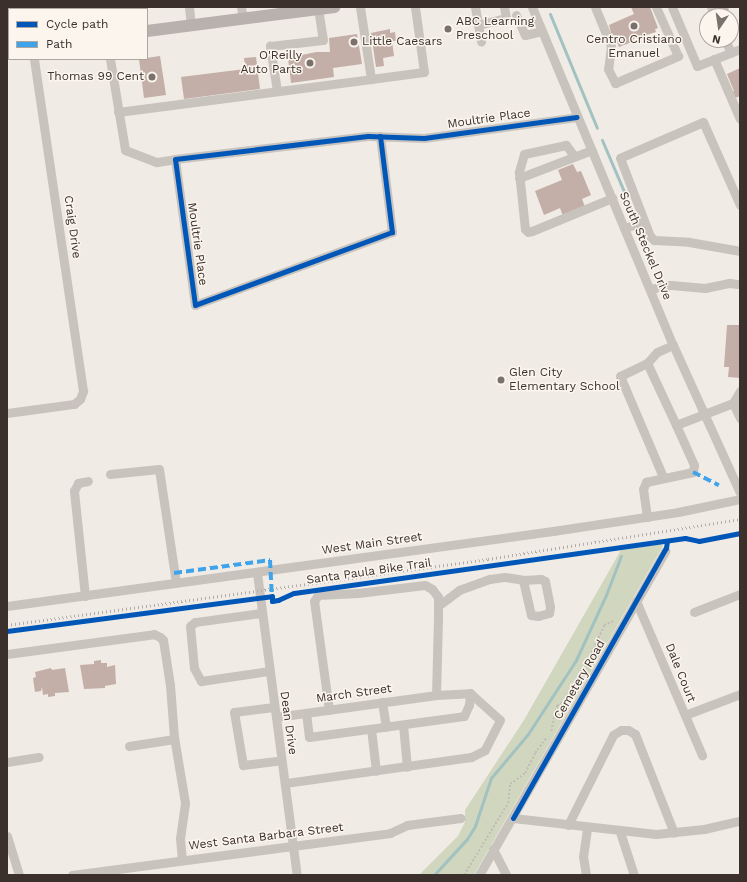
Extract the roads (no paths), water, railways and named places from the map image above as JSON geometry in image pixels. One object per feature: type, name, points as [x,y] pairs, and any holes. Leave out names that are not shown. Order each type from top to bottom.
[{"type":"main road","points":[[148,31],[192,26],[242,13],[327,8]]},
{"type":"street","points":[[189,7],[192,26]]},
{"type":"street","points":[[360,7],[371,79]]},
{"type":"street","points":[[118,112],[424,72],[415,7]]},
{"type":"street","points":[[475,7],[481,41]]},
{"type":"street","points":[[504,7],[506,18]]},
{"type":"street","points":[[478,25],[516,15],[532,7]]},
{"type":"street","name":"South Steckel Drive","points":[[532,7],[612,198],[628,227],[650,289],[673,346],[740,493]]},
{"type":"street","points":[[595,7],[611,46],[608,68],[615,83],[678,56],[656,7]]},
{"type":"street","points":[[672,7],[697,66],[740,49]]},
{"type":"street","points":[[277,91],[270,46],[323,40],[327,8]]},
{"type":"street","points":[[516,15],[525,35],[542,31]]},
{"type":"street","points":[[728,48],[730,53]]},
{"type":"street","points":[[714,59],[738,119]]},
{"type":"street","name":"Craig Drive","points":[[7,413],[74,404],[80,399],[82,384],[34,60]]},
{"type":"street","points":[[110,60],[123,146],[129,153],[157,162],[175,160]]},
{"type":"street","name":"Moultrie Place","points":[[380,136],[392,232],[195,304],[175,160],[368,136],[380,136],[424,138],[577,117]]},
{"type":"street","points":[[740,205],[703,122],[620,158],[642,220],[650,236],[654,240],[689,242],[740,251]]},
{"type":"street","points":[[574,156],[566,145],[524,154],[519,178],[522,190],[520,198],[525,229],[528,232],[612,198]]},
{"type":"street","points":[[519,178],[592,150]]},
{"type":"street","points":[[628,227],[642,220]]},
{"type":"street","points":[[650,289],[671,285],[705,288],[729,283],[737,284]]},
{"type":"street","points":[[663,477],[620,376],[647,363],[657,352],[673,346]]},
{"type":"street","points":[[647,363],[694,465],[693,472],[651,479],[643,484],[647,517]]},
{"type":"street","points":[[676,425],[704,416],[733,403],[740,391]]},
{"type":"street","points":[[733,403],[740,418]]},
{"type":"street","points":[[110,474],[159,469],[176,583]]},
{"type":"street","points":[[85,596],[74,491],[78,483],[88,482]]},
{"type":"street","name":"West Main Street","points":[[7,606],[257,573],[647,517],[740,499]]},
{"type":"street","name":"Cemetery Road","points":[[479,875],[665,551]]},
{"type":"street","name":"Dean Drive","points":[[257,573],[261,614],[297,875]]},
{"type":"street","points":[[438,606],[459,590],[490,579],[505,577],[523,580]]},
{"type":"street","points":[[329,710],[315,597],[426,585],[432,589],[438,597],[436,694]]},
{"type":"street","points":[[694,612],[740,594]]},
{"type":"street","name":"Dale Court","points":[[636,601],[702,755]]},
{"type":"street","points":[[261,614],[195,622],[190,626],[194,668],[201,681],[269,671]]},
{"type":"street","points":[[7,654],[154,634],[160,636],[163,640],[170,685],[174,739],[185,803],[180,838],[182,859]]},
{"type":"street","points":[[306,713],[309,737],[464,716],[469,705],[470,693]]},
{"type":"street","points":[[285,783],[471,757],[485,750],[500,720],[470,693]]},
{"type":"street","name":"March Street","points":[[276,717],[436,694],[470,693]]},
{"type":"street","points":[[685,716],[740,694]]},
{"type":"street","points":[[382,702],[386,727]]},
{"type":"street","points":[[274,707],[234,712],[242,765],[281,760]]},
{"type":"street","points":[[403,725],[407,767]]},
{"type":"street","points":[[371,729],[376,771]]},
{"type":"street","points":[[568,824],[613,735],[621,730],[628,730],[635,734],[674,833]]},
{"type":"street","points":[[129,746],[174,739]]},
{"type":"street","points":[[7,762],[39,757]]},
{"type":"street","name":"West Santa Barbara Street","points":[[72,875],[182,859],[390,833],[407,825],[461,818]]},
{"type":"street","points":[[513,818],[568,824],[587,829],[620,832],[674,833],[740,821]]},
{"type":"street","points":[[586,875],[584,850],[587,829]]},
{"type":"street","points":[[620,832],[634,875]]},
{"type":"street","points":[[7,836],[19,875]]},
{"type":"street","points":[[493,849],[506,875]]},
{"type":"waterway","points":[[550,14],[597,128]]},
{"type":"waterway","points":[[602,140],[634,215]]},
{"type":"waterway","points":[[434,875],[467,839],[475,826],[491,778],[528,734],[576,660],[606,595],[621,556]]},
{"type":"railway","points":[[7,625],[488,559],[740,519]]},
{"type":"place","name":"Centro Cristiano Emanuel","points":[[634,26]]},
{"type":"place","name":"ABC Learning Preschool","points":[[448,29]]},
{"type":"place","name":"Little Caesars","points":[[354,42]]},
{"type":"place","name":"O'Reilly Auto Parts","points":[[310,63]]},
{"type":"place","name":"Thomas 99 Cent","points":[[152,77]]},
{"type":"place","name":"Glen City Elementary School","points":[[501,380]]}]
